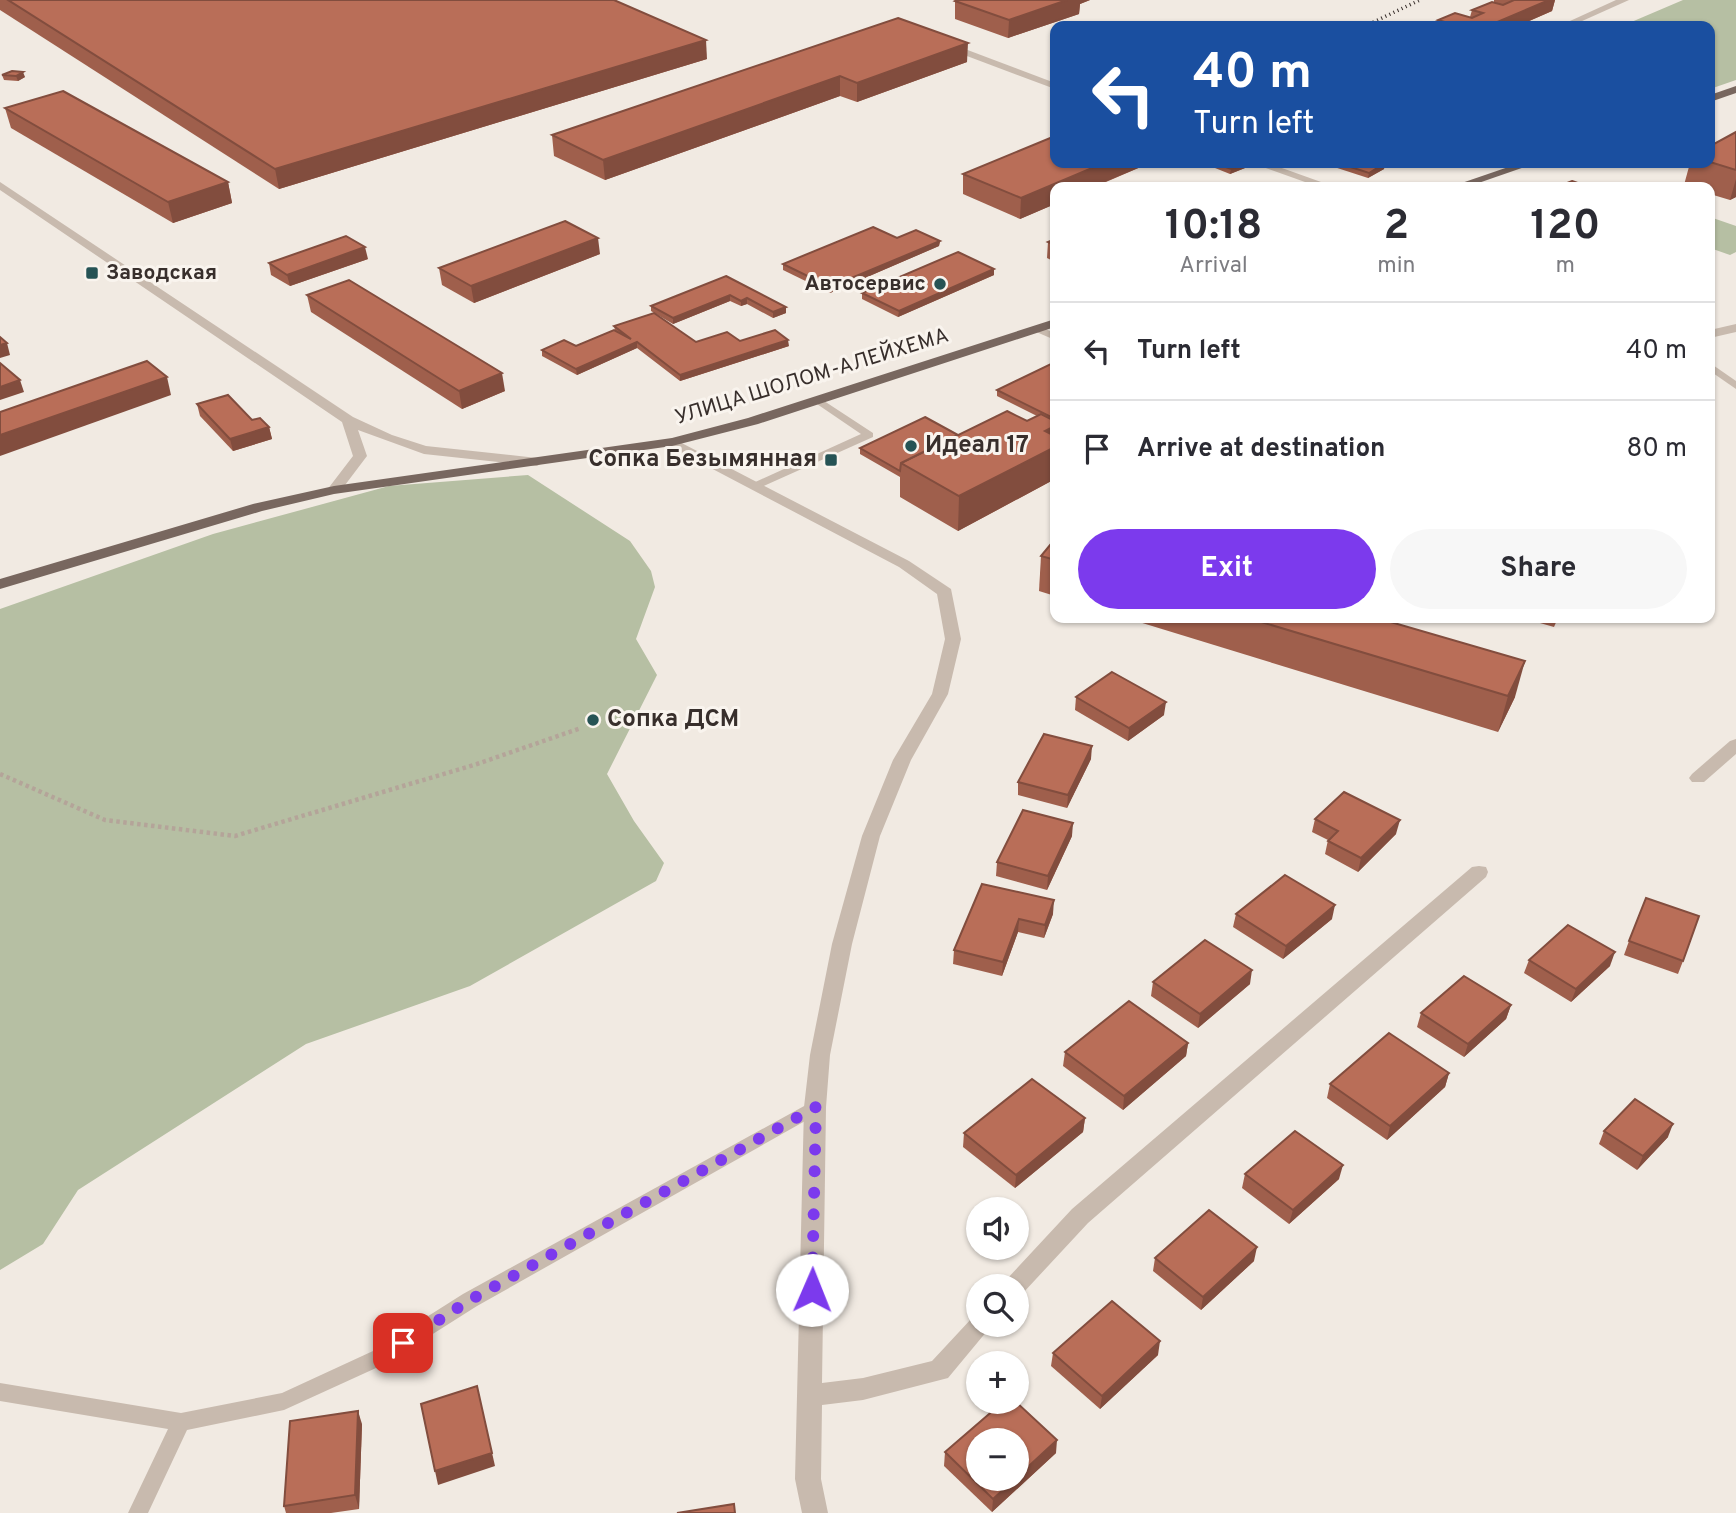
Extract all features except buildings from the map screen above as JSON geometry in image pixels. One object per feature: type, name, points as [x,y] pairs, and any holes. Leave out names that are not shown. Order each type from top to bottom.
[{"type":"main road","points":[[1715,97],[1736,89]]},
{"type":"main road","points":[[1471,182],[1515,168]]},
{"type":"main road","name":"УЛИЦА ШОЛОМ-АЛЕЙХЕМА","points":[[0,584],[258,507],[334,490],[672,442],[753,421],[1050,325]]},
{"type":"street","points":[[1576,21],[1624,0]]},
{"type":"street","points":[[940,43],[1050,84]]},
{"type":"street","points":[[1273,168],[1314,182]]},
{"type":"street","points":[[0,184],[348,420],[387,438],[424,450],[537,462]]},
{"type":"street","points":[[1715,333],[1736,328]]},
{"type":"street","points":[[334,490],[360,456],[348,420]]},
{"type":"street","points":[[672,442],[904,564],[945,593],[953,639],[940,694],[902,760],[872,836],[839,956],[820,1055],[816,1107],[808,1479],[815,1513]]},
{"type":"street","points":[[1698,778],[1736,745]]},
{"type":"street","points":[[1026,1274],[1080,1216],[1479,872]]},
{"type":"street","points":[[810,1395],[863,1388],[939,1370],[969,1337]]},
{"type":"lane","points":[[1038,329],[1050,335]]},
{"type":"lane","points":[[1715,370],[1736,386]]},
{"type":"lane","points":[[755,486],[869,435],[818,400]]},
{"type":"lane","points":[[0,1392],[181,1422],[284,1401],[380,1357],[470,1300],[816,1107]]},
{"type":"lane","points":[[138,1513],[181,1422]]},
{"type":"path","points":[[0,774],[105,820],[235,836],[477,764],[581,728]]},
{"type":"green space","points":[[1683,0],[1736,0],[1736,80],[1715,87],[1715,21],[1634,21]]},
{"type":"green space","points":[[1715,219],[1736,226],[1736,252],[1730,255],[1715,250]]},
{"type":"green space","points":[[528,475],[630,541],[651,571],[655,587],[636,639],[657,675],[607,774],[634,821],[664,863],[656,881],[470,986],[306,1044],[78,1190],[43,1244],[0,1270],[0,609],[213,534],[389,486]]},
{"type":"railway","points":[[1376,21],[1420,0]]},
{"type":"place","name":"Заводская","points":[[92,273]]},
{"type":"place","name":"Автосервис","points":[[940,284]]},
{"type":"place","name":"Идеал 17","points":[[911,446]]},
{"type":"place","name":"Сопка Безымянная","points":[[831,460]]},
{"type":"place","name":"Сопка ДСМ","points":[[593,720]]},
{"type":"route","points":[[403,1343],[470,1300],[816,1107],[812,1290]]}]
